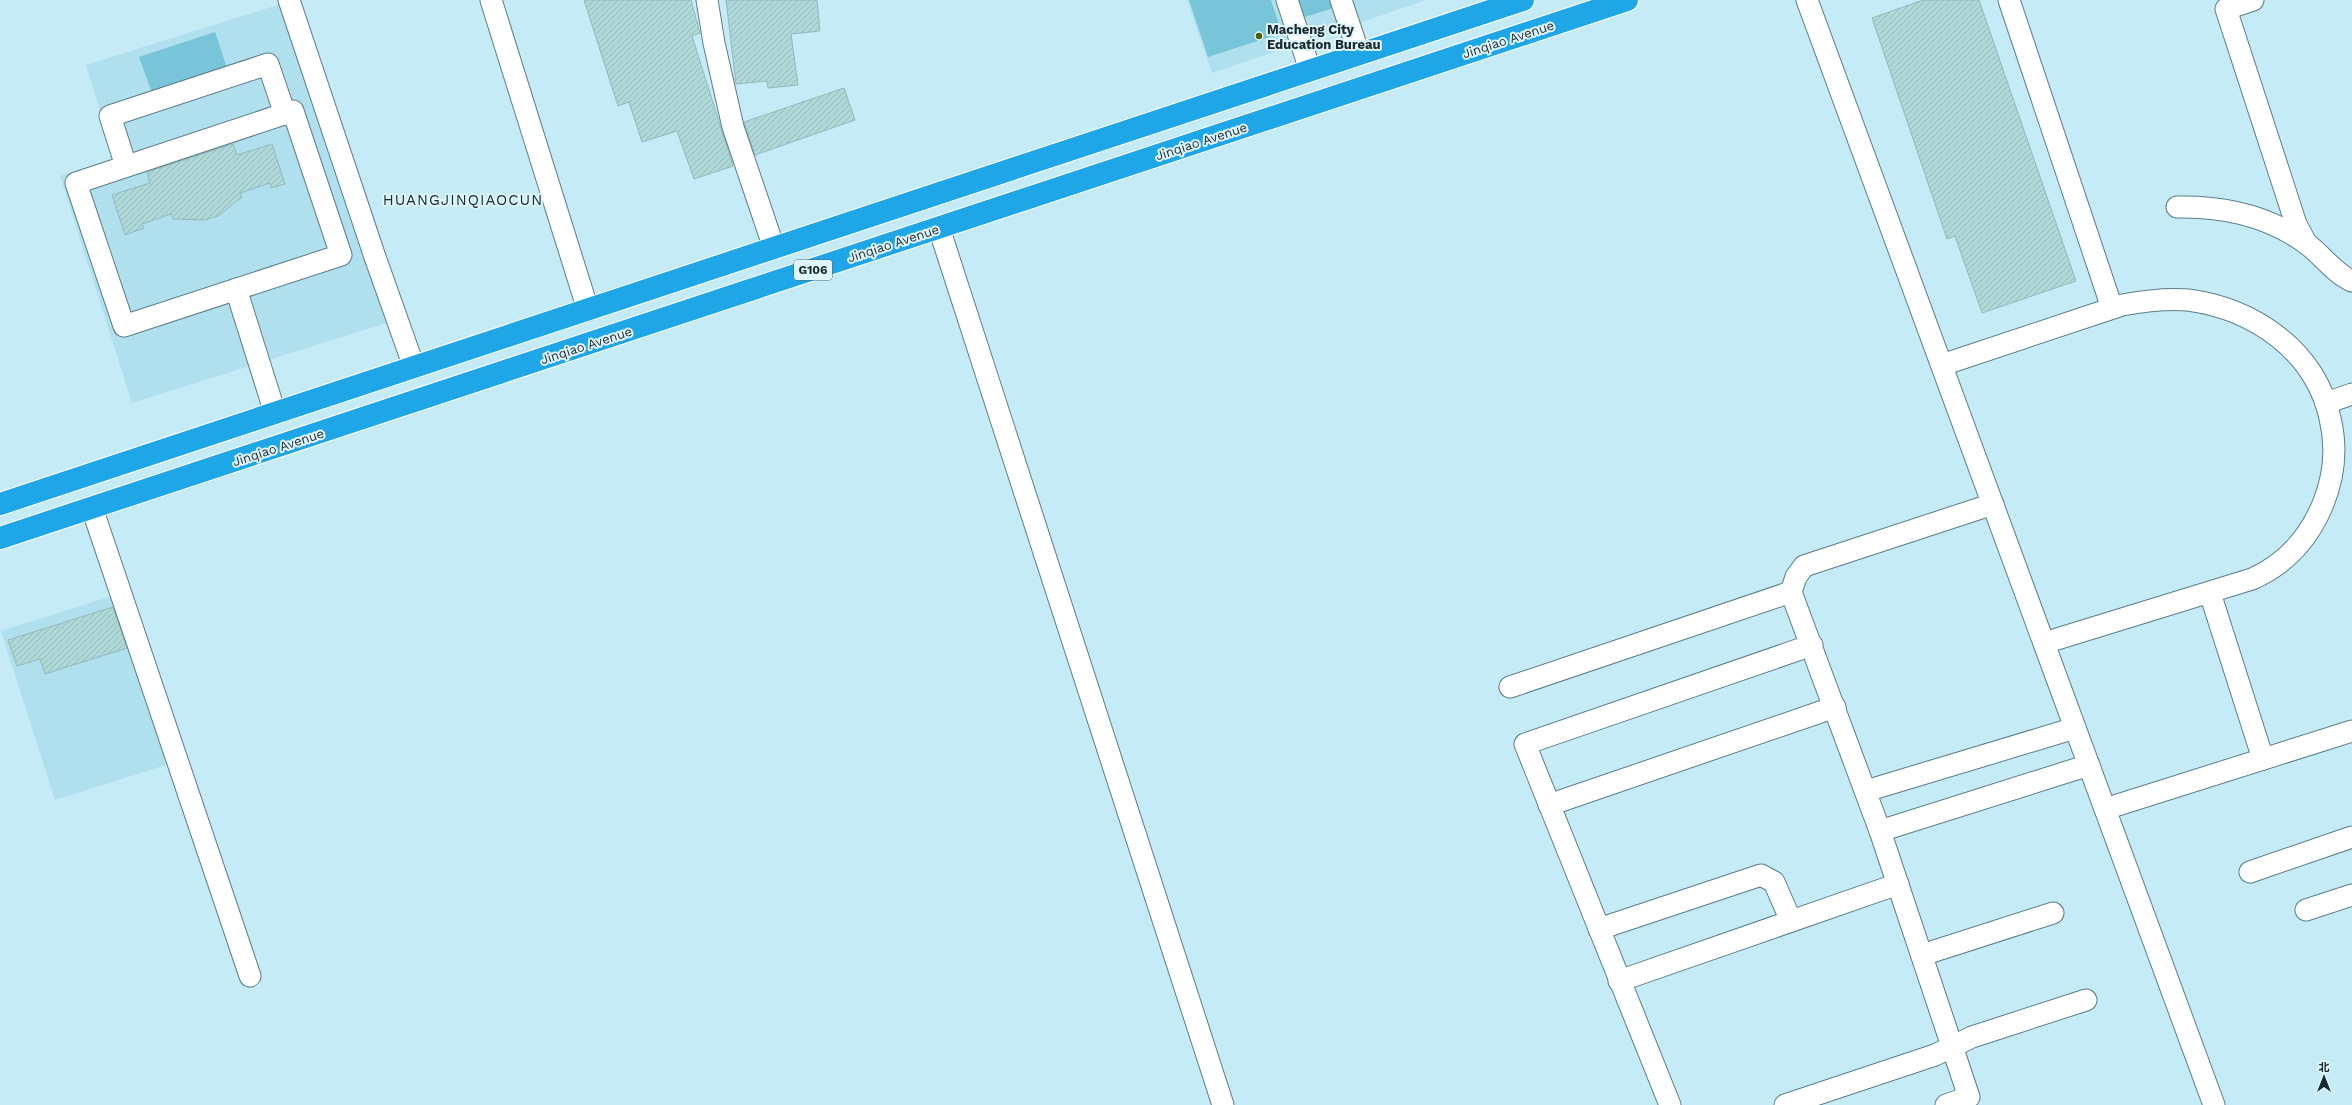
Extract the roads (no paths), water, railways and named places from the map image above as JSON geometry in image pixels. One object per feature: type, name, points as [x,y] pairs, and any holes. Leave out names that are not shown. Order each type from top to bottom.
[{"type":"highway","name":"G106","points":[[0,504],[1359,54],[1478,7],[1523,0]]},
{"type":"highway","name":"Jinqiao Avenue","points":[[0,538],[1626,0]]},
{"type":"street","points":[[289,0],[375,257],[414,367]]},
{"type":"street","points":[[491,0],[588,310]]},
{"type":"street","points":[[707,0],[716,57],[733,127],[774,248]]},
{"type":"street","points":[[1287,0],[1310,70]]},
{"type":"street","points":[[1341,0],[1359,54]]},
{"type":"street","points":[[1807,0],[2214,1105]]},
{"type":"street","points":[[2009,0],[2112,308]]},
{"type":"street","points":[[2253,0],[2226,9],[2296,224],[2306,243]]},
{"type":"street","points":[[126,166],[110,116],[268,64],[285,114]]},
{"type":"street","points":[[293,111],[341,255],[124,326],[76,183],[126,166],[293,111]]},
{"type":"street","points":[[2177,207],[2199,207],[2245,214],[2287,231],[2306,243],[2341,275],[2352,281]]},
{"type":"street","points":[[939,228],[1223,1105]]},
{"type":"street","points":[[236,289],[275,413]]},
{"type":"street","points":[[1942,365],[2112,308],[2144,301],[2188,300],[2210,304],[2245,316],[2277,335],[2291,347],[2313,376],[2326,402],[2332,427],[2333,464],[2326,497],[2312,527],[2291,554],[2279,564],[2252,579],[2044,643]]},
{"type":"street","points":[[2326,402],[2352,394]]},
{"type":"street","points":[[1946,1105],[1969,1097],[1866,791],[1791,592],[1796,577],[1804,566],[1993,504]]},
{"type":"street","points":[[92,508],[250,976]]},
{"type":"street","points":[[1510,687],[1791,592]]},
{"type":"street","points":[[2210,593],[2263,759]]},
{"type":"street","points":[[1670,1105],[1598,929],[1525,744],[1812,645]]},
{"type":"street","points":[[1549,804],[1835,707]]},
{"type":"street","points":[[1866,791],[2075,728]]},
{"type":"street","points":[[2105,809],[2352,731]]},
{"type":"street","points":[[1880,831],[2089,765]]},
{"type":"street","points":[[2250,872],[2352,837]]},
{"type":"street","points":[[1598,929],[1761,874],[1774,882],[1791,921]]},
{"type":"street","points":[[1619,981],[1898,884]]},
{"type":"street","points":[[2306,910],[2352,895]]},
{"type":"street","points":[[1922,955],[2053,913]]},
{"type":"street","points":[[1785,1105],[1934,1055],[1972,1037],[2086,1000]]},
{"type":"place","name":"Macheng City Education Bureau","points":[[1259,36]]},
{"type":"district","name":"HUANGJINQIAOCUN","points":[[463,200]]}]
